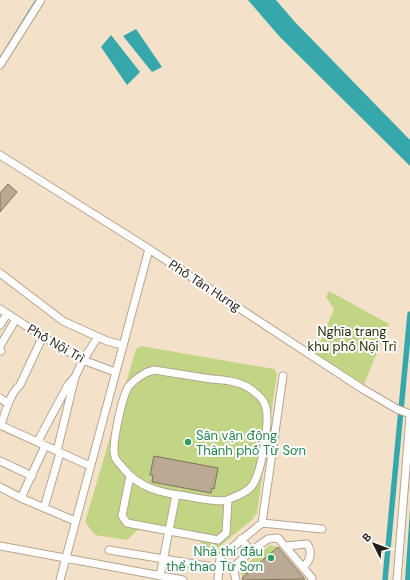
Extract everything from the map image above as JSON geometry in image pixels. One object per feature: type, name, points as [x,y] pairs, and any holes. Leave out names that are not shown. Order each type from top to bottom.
[{"type":"street","points":[[0,65],[41,0]]},
{"type":"street","name":"Phố Tân Hưng","points":[[0,155],[149,249],[361,388],[409,415]]},
{"type":"street","points":[[60,580],[149,249]]},
{"type":"street","points":[[0,274],[63,321],[98,337],[122,345]]},
{"type":"street","name":"Phố Nội Trì","points":[[0,309],[83,360],[115,372]]},
{"type":"street","points":[[0,325],[7,314]]},
{"type":"street","points":[[0,349],[16,319]]},
{"type":"street","points":[[43,336],[20,385],[16,389],[8,404],[1,425],[90,466]]},
{"type":"street","points":[[44,508],[59,452],[76,377],[83,360],[98,337]]},
{"type":"street","points":[[154,370],[238,382],[251,389],[263,400],[267,411],[267,420],[262,458],[251,488],[245,492],[228,500],[222,501],[176,495],[145,487],[130,476],[117,460],[114,446],[119,417],[129,387],[147,372],[154,370]]},
{"type":"street","points":[[218,580],[220,558],[262,523],[283,376]]},
{"type":"street","points":[[38,441],[68,385],[76,377]]},
{"type":"street","points":[[0,398],[8,404]]},
{"type":"street","points":[[397,580],[409,415]]},
{"type":"street","points":[[21,498],[46,446]]},
{"type":"street","points":[[0,461],[32,476]]},
{"type":"street","points":[[130,476],[122,516],[127,523],[218,540],[226,533],[228,500]]},
{"type":"street","points":[[0,487],[21,498],[75,521]]},
{"type":"street","points":[[160,576],[176,495]]},
{"type":"street","points":[[262,523],[322,529]]},
{"type":"street","points":[[236,580],[235,569],[238,563],[251,551],[268,539],[278,538],[312,580]]},
{"type":"street","points":[[242,539],[251,551]]},
{"type":"street","points":[[286,546],[307,544],[310,548],[310,559],[303,567]]},
{"type":"street","points":[[0,546],[182,580]]},
{"type":"street","points":[[110,550],[219,568]]},
{"type":"green space","name":"Nghĩa trang khu phố Nội Trì","points":[[329,291],[389,324],[364,384],[315,354],[334,309],[326,297]]},
{"type":"green space","name":"Sân vận động Thành phố Từ Sơn","points":[[141,346],[274,369],[277,373],[257,513],[252,520],[209,555],[206,553],[199,539],[139,529],[127,540],[95,535],[85,522],[136,349]]},
{"type":"green space","name":"Nhà thi đấu thể thao Từ Sơn","points":[[270,545],[278,547],[305,580],[243,580],[241,569]]},
{"type":"water","points":[[248,0],[276,0],[294,21],[410,140],[410,166],[279,36]]},
{"type":"water","points":[[136,29],[162,67],[152,72],[123,36]]},
{"type":"water","points":[[111,35],[140,72],[127,85],[101,47]]},
{"type":"water","points":[[410,510],[410,580],[405,580]]},
{"type":"building","points":[[8,184],[17,192],[0,212],[0,193]]},
{"type":"building","points":[[154,456],[218,468],[214,489],[212,488],[211,493],[152,482],[153,475],[150,475]]},
{"type":"building","name":"Nhà thi đấu thể thao Từ Sơn","points":[[278,547],[305,579],[243,580],[242,578]]},
{"type":"waterway","points":[[0,58],[36,0]]},
{"type":"waterway","points":[[385,580],[410,314]]},
{"type":"place","name":"Sân vận động Thành phố Từ Sơn","points":[[188,442]]},
{"type":"place","name":"Nhà thi đấu thể thao Từ Sơn","points":[[271,558]]}]
